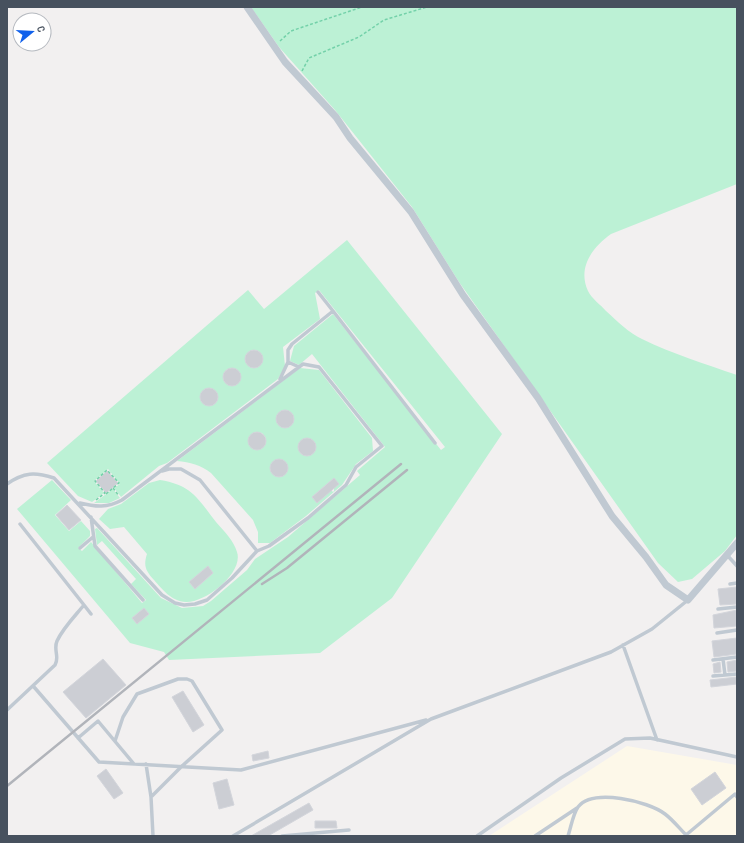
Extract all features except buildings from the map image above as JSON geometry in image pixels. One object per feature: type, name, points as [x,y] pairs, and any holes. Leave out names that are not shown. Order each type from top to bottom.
[{"type":"street","points":[[247,7],[285,62],[336,117],[350,138],[411,212],[463,295],[538,398],[612,516],[646,557],[666,585],[688,600],[737,543]]},
{"type":"lane","points":[[318,292],[435,442]]},
{"type":"lane","points":[[280,380],[288,362],[288,350],[292,344],[333,311]]},
{"type":"lane","points":[[288,362],[299,367]]},
{"type":"lane","points":[[7,484],[17,476],[28,473],[38,473],[55,478],[154,587],[166,598],[179,604],[195,604],[207,600],[232,578],[257,551],[269,546],[308,518],[346,485],[356,467],[382,446],[319,367],[303,364],[122,500],[108,506],[90,506],[80,504]]},
{"type":"lane","points":[[159,472],[169,469],[181,469],[200,480],[257,551]]},
{"type":"lane","points":[[91,516],[94,546],[143,600]]},
{"type":"lane","points":[[20,524],[91,614]]},
{"type":"lane","points":[[80,548],[93,536]]},
{"type":"lane","points":[[727,555],[737,566]]},
{"type":"lane","points":[[730,584],[737,583]]},
{"type":"lane","points":[[34,687],[99,762],[241,770],[431,719],[604,654],[652,629],[688,600]]},
{"type":"lane","points":[[7,710],[34,687],[57,662],[56,647],[58,640],[84,605]]},
{"type":"lane","points":[[718,609],[737,607]]},
{"type":"lane","points":[[717,633],[737,630]]},
{"type":"lane","points":[[623,645],[657,740]]},
{"type":"lane","points":[[713,660],[737,657]]},
{"type":"lane","points":[[723,659],[725,675]]},
{"type":"lane","points":[[713,676],[737,674]]},
{"type":"lane","points":[[115,741],[123,717],[137,694],[178,679],[187,679],[192,681],[222,730],[181,767],[151,797]]},
{"type":"lane","points":[[233,836],[431,719]]},
{"type":"lane","points":[[78,738],[98,722],[134,764]]},
{"type":"lane","points":[[477,836],[561,778],[617,742],[635,738],[657,740],[737,758]]},
{"type":"lane","points":[[146,764],[151,797],[153,836]]},
{"type":"lane","points":[[535,836],[578,808],[586,799],[599,796],[638,802],[664,813],[686,836],[735,794],[737,797]]},
{"type":"lane","points":[[568,836],[578,808]]},
{"type":"lane","points":[[282,836],[349,830]]},
{"type":"path","points":[[274,46],[291,31],[362,7]]},
{"type":"path","points":[[299,77],[309,58],[359,37],[384,20],[427,7]]},
{"type":"path","points":[[90,506],[105,492],[106,494],[119,483],[108,470],[95,481],[105,492]]},
{"type":"path","points":[[113,488],[122,500]]},
{"type":"shaded area","points":[[627,746],[737,765],[737,836],[489,836]]},
{"type":"green space","points":[[251,7],[737,7],[737,184],[611,234],[593,251],[584,274],[585,282],[591,296],[614,319],[632,334],[665,349],[737,375],[737,535],[725,551],[692,579],[678,582],[658,563],[459,282],[412,207],[335,110],[279,47]]},
{"type":"green space","points":[[347,240],[502,434],[392,598],[320,653],[169,660],[164,652],[130,643],[17,509],[52,480],[71,500],[55,515],[69,531],[81,521],[90,531],[90,536],[78,548],[82,551],[91,542],[142,603],[146,600],[131,584],[136,579],[102,541],[97,545],[95,529],[97,528],[161,598],[182,608],[203,606],[247,570],[255,559],[288,537],[360,475],[357,471],[385,447],[312,354],[299,365],[290,361],[294,346],[333,314],[441,450],[445,447],[319,290],[315,293],[320,319],[283,347],[285,366],[278,379],[167,463],[159,466],[121,497],[114,488],[120,484],[108,469],[94,481],[104,493],[92,502],[78,496],[47,463],[248,290],[264,309]],"holes":[[[252,350],[258,351],[262,356],[261,363],[257,367],[250,366],[245,361],[246,355]],[[232,368],[240,373],[240,379],[236,384],[230,385],[225,382],[224,376],[226,370]],[[211,388],[216,392],[218,399],[214,404],[208,405],[202,400],[201,394],[205,389]],[[144,608],[149,614],[137,624],[132,618]]]},
{"type":"green space","points":[[300,368],[319,370],[372,438],[373,451],[356,464],[342,485],[306,516],[270,543],[258,543],[258,532],[253,520],[211,473],[195,464],[177,461]],"holes":[[[285,410],[291,413],[294,418],[291,425],[285,428],[279,425],[277,420],[280,412]],[[256,432],[262,433],[266,438],[265,444],[260,449],[253,448],[249,443],[250,436]],[[305,439],[313,441],[315,447],[313,453],[308,456],[301,454],[298,448],[300,442]],[[277,460],[284,462],[287,468],[285,473],[280,477],[273,474],[270,469],[272,463]],[[334,478],[334,491],[333,492],[331,490],[317,502],[312,497]]]},
{"type":"green space","points":[[160,480],[180,485],[187,489],[199,500],[236,548],[238,560],[235,569],[221,585],[203,598],[186,602],[176,600],[168,594],[147,571],[145,562],[147,554],[124,527],[110,529],[99,519],[108,509],[121,504],[149,483]],"holes":[[[208,567],[213,573],[195,589],[189,582]]]},
{"type":"green space","points":[[113,489],[120,498],[109,503],[94,503]]},
{"type":"railway","points":[[7,786],[401,464]]},
{"type":"railway","points":[[262,584],[287,568],[407,470]]}]
